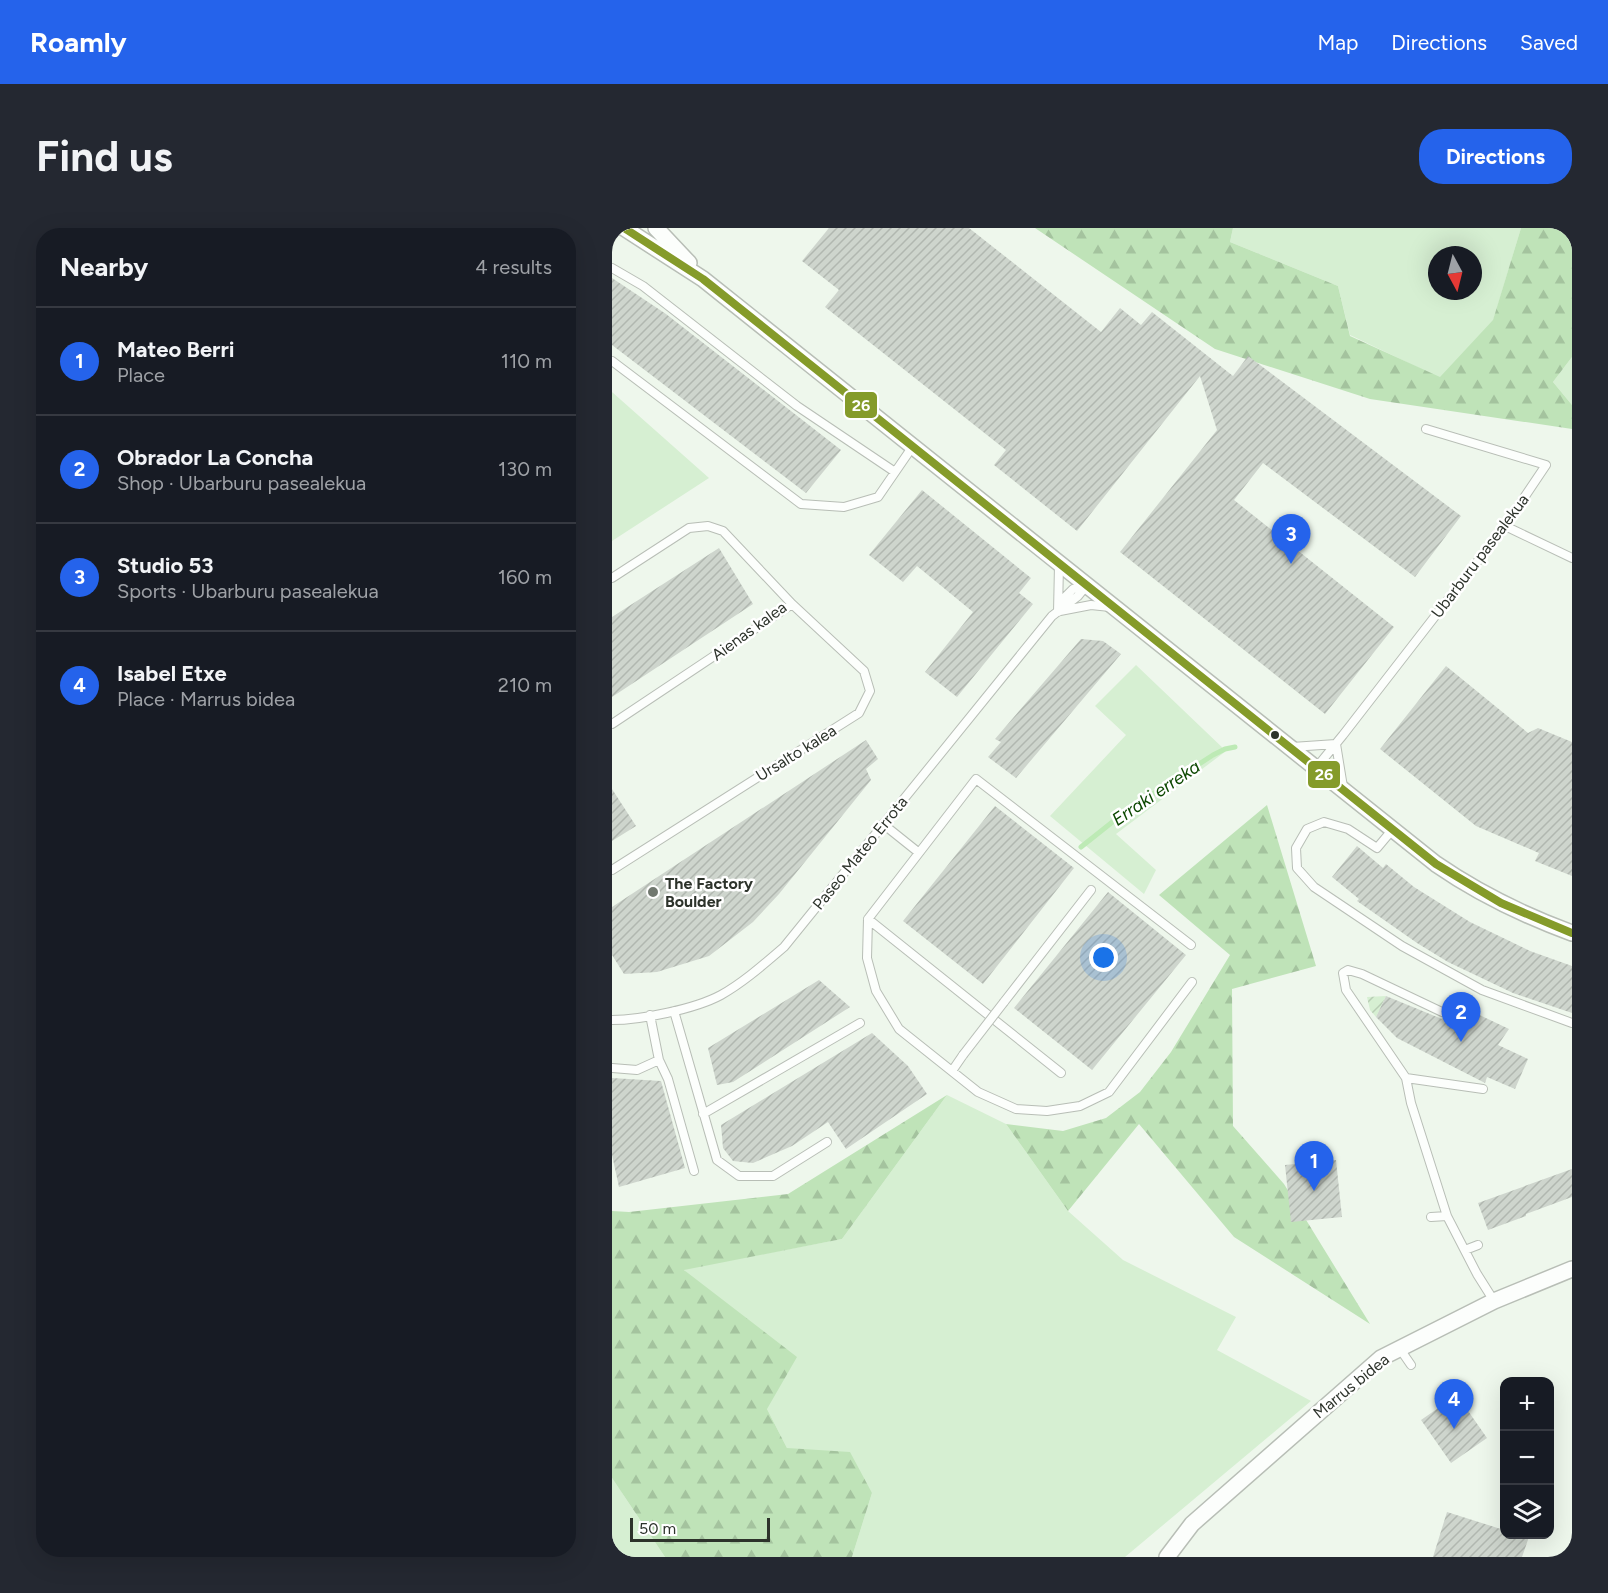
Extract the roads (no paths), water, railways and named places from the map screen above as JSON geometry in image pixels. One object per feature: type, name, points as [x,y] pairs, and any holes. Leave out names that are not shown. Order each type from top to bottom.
[{"type":"street","points":[[624,228],[703,279],[1462,882],[1525,915],[1572,933]]},
{"type":"street","points":[[657,228],[703,279]]},
{"type":"street","name":"Marrus bidea","points":[[1167,1557],[1192,1524],[1381,1358],[1494,1301],[1572,1269]]},
{"type":"lane","points":[[612,268],[643,286],[797,406],[895,472]]},
{"type":"lane","points":[[612,361],[801,504],[844,507],[878,497],[913,446]]},
{"type":"lane","name":"Ubarburu pasealekua","points":[[1316,768],[1505,526],[1546,465],[1426,429]]},
{"type":"lane","name":"Aienas kalea","points":[[612,578],[689,528],[708,526],[723,531],[792,604],[612,724]]},
{"type":"lane","points":[[1505,526],[1572,558]]},
{"type":"lane","points":[[1059,563],[1058,612],[1091,605],[1116,608]]},
{"type":"lane","points":[[1060,602],[1073,589],[1087,585]]},
{"type":"lane","name":"Paseo Mateo Errota","points":[[612,1020],[674,1011],[719,996],[749,976],[784,946],[1046,625],[1087,585]]},
{"type":"lane","name":"Ursalto kalea","points":[[612,870],[859,713],[870,691],[864,671],[792,604]]},
{"type":"lane","points":[[1290,747],[1336,744],[1344,790]]},
{"type":"lane","points":[[1191,945],[975,779],[868,919],[867,958],[876,991],[898,1029],[978,1092],[1016,1109],[1047,1112],[1080,1106],[1109,1092],[1192,982]]},
{"type":"lane","points":[[1393,829],[1377,848],[1348,829],[1324,822],[1307,829],[1296,848],[1297,868],[1314,887],[1422,957],[1482,990],[1572,1023]]},
{"type":"lane","points":[[883,824],[918,852]]},
{"type":"lane","points":[[952,1071],[1091,890]]},
{"type":"lane","points":[[868,919],[1061,1073]]},
{"type":"lane","points":[[1442,1012],[1362,974],[1348,970],[1343,973],[1346,990],[1406,1078],[1411,1103],[1447,1216],[1494,1301]]},
{"type":"lane","points":[[674,1011],[717,1160],[739,1176],[772,1176],[827,1142]]},
{"type":"lane","points":[[651,1015],[658,1060],[668,1079],[694,1171]]},
{"type":"lane","points":[[703,1114],[860,1023]]},
{"type":"lane","points":[[612,1068],[637,1070],[658,1060]]},
{"type":"lane","points":[[1406,1078],[1483,1089]]},
{"type":"lane","points":[[1431,1217],[1447,1216]]},
{"type":"lane","points":[[1466,1250],[1478,1245]]},
{"type":"lane","points":[[1400,1349],[1411,1365]]},
{"type":"waterway","name":"Erraki erreka","points":[[1081,847],[1125,812],[1213,755],[1235,747]]},
{"type":"place","name":"Studio 53","points":[[1291,564]]},
{"type":"place","name":"The Factory Boulder","points":[[653,892]]},
{"type":"place","name":"Obrador La Concha","points":[[1461,1042]]},
{"type":"place","name":"Mateo Berri","points":[[1314,1191]]},
{"type":"place","name":"Isabel Etxe","points":[[1454,1429]]}]
